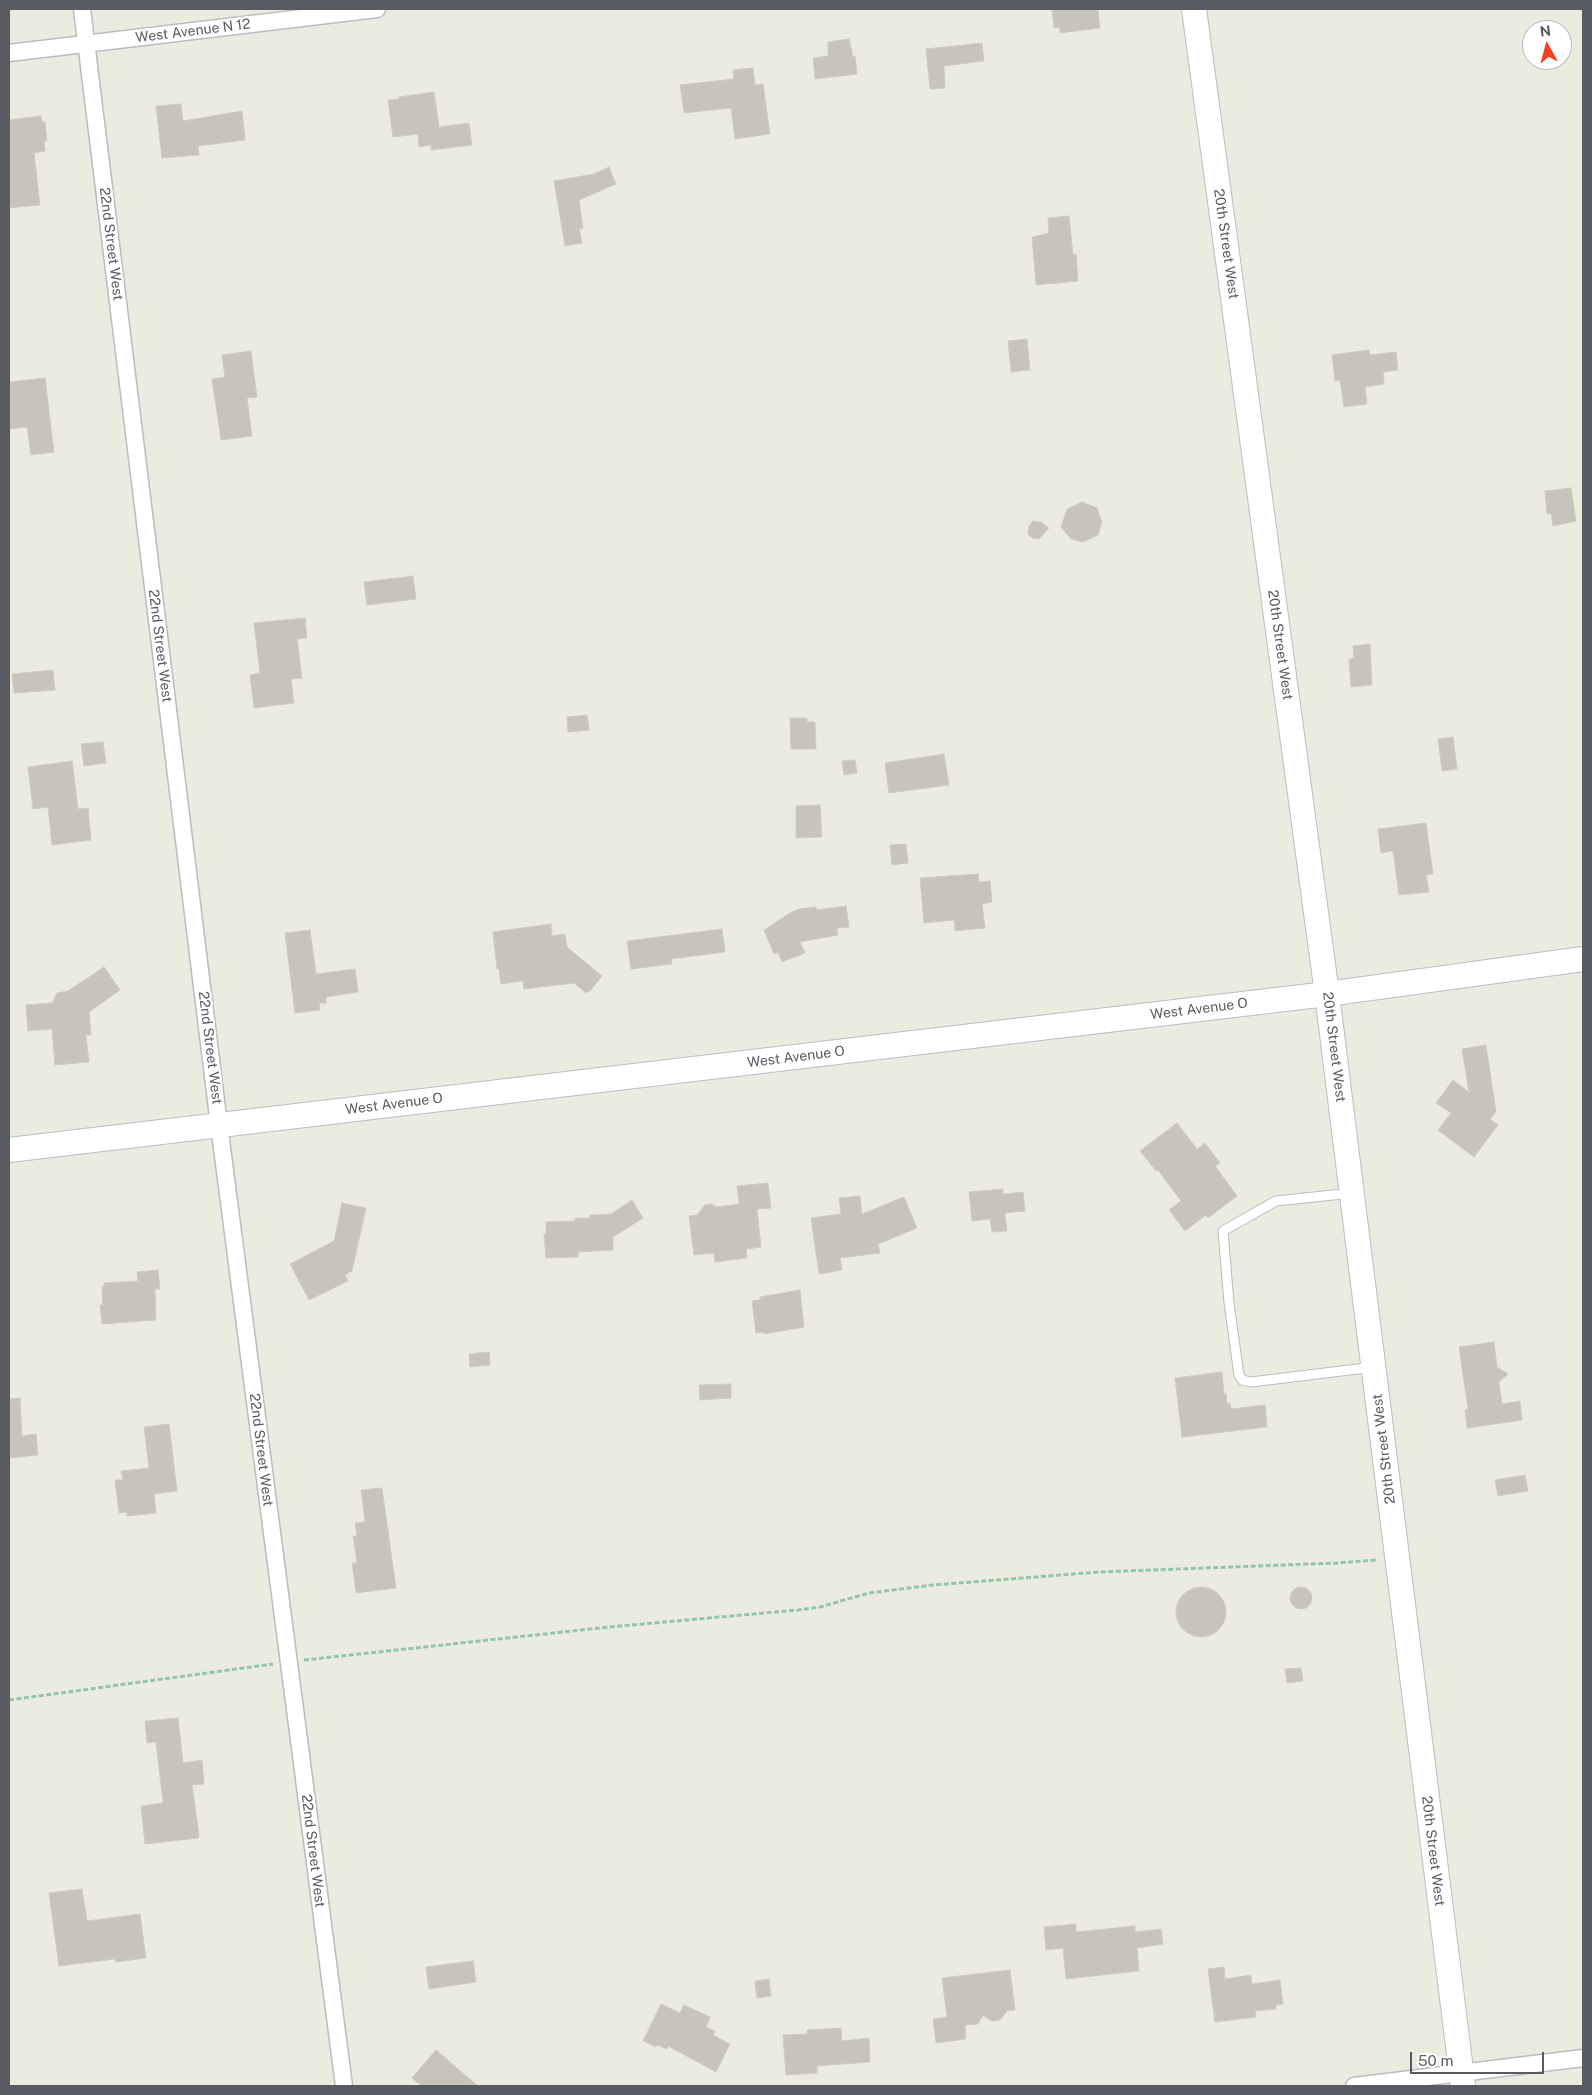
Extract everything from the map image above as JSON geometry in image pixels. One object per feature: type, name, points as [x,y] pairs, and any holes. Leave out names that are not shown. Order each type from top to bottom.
[{"type":"main road","name":"20th Street West","points":[[1194,9],[1327,994],[1462,2080]]},
{"type":"main road","name":"West Avenue O","points":[[9,1150],[1327,994],[1583,959]]},
{"type":"street","name":"22nd Street West","points":[[82,9],[220,1125],[344,2086]]},
{"type":"street","name":"West Avenue N 12","points":[[9,53],[377,9]]},
{"type":"street","points":[[1354,2086],[1462,2080],[1583,2058]]},
{"type":"lane","points":[[1352,1193],[1276,1201],[1222,1231],[1229,1303],[1239,1375],[1242,1380],[1251,1382],[1374,1367]]},
{"type":"path","points":[[9,1700],[289,1662],[599,1628],[798,1610],[820,1607],[869,1593],[933,1585],[1099,1572],[1337,1563],[1397,1558]]},
{"type":"building","points":[[1052,9],[1098,10],[1100,28],[1060,33],[1059,27],[1054,28]]},
{"type":"building","points":[[849,39],[853,57],[855,56],[857,74],[815,79],[813,58],[828,56],[828,42]]},
{"type":"building","points":[[982,43],[984,61],[944,66],[945,88],[930,89],[926,49]]},
{"type":"building","points":[[753,68],[755,85],[763,84],[770,134],[735,139],[731,108],[684,113],[680,85],[734,79],[733,70]]},
{"type":"building","points":[[434,92],[439,127],[469,123],[472,145],[431,150],[431,145],[419,147],[418,134],[393,137],[388,100]]},
{"type":"building","points":[[181,104],[183,121],[242,111],[245,140],[198,146],[199,155],[162,158],[156,106]]},
{"type":"building","points":[[41,116],[42,122],[45,122],[47,141],[44,141],[45,151],[34,153],[40,205],[9,208],[9,120]]},
{"type":"building","points":[[609,167],[616,184],[579,200],[583,228],[579,229],[582,243],[565,246],[554,181],[594,174]]},
{"type":"building","points":[[1069,216],[1073,255],[1076,254],[1078,281],[1036,285],[1032,237],[1049,233],[1048,218]]},
{"type":"building","points":[[1027,339],[1030,370],[1011,372],[1008,341]]},
{"type":"building","points":[[1369,350],[1370,355],[1396,352],[1398,370],[1383,372],[1384,384],[1365,387],[1367,404],[1344,407],[1340,380],[1335,381],[1332,355]]},
{"type":"building","points":[[251,351],[257,397],[247,398],[252,436],[221,440],[212,379],[225,377],[222,355]]},
{"type":"building","points":[[45,378],[54,452],[31,455],[27,427],[9,429],[9,382]]},
{"type":"building","points":[[1571,488],[1576,521],[1553,526],[1551,513],[1547,514],[1545,491]]},
{"type":"building","points":[[1082,502],[1097,508],[1102,522],[1098,535],[1083,542],[1071,539],[1061,527],[1067,509]]},
{"type":"building","points":[[1033,521],[1041,522],[1049,528],[1039,539],[1032,538],[1028,534],[1029,526]]},
{"type":"building","points":[[413,576],[416,599],[367,605],[364,582]]},
{"type":"building","points":[[305,618],[307,638],[297,639],[302,678],[291,679],[294,703],[254,708],[250,675],[260,673],[254,623]]},
{"type":"building","points":[[1370,644],[1372,685],[1351,687],[1349,659],[1354,658],[1353,646]]},
{"type":"building","points":[[53,670],[55,690],[14,693],[12,674]]},
{"type":"building","points":[[587,715],[589,730],[568,732],[567,717]]},
{"type":"building","points":[[790,718],[807,718],[807,722],[815,722],[816,749],[791,749]]},
{"type":"building","points":[[1453,737],[1457,769],[1442,771],[1438,739]]},
{"type":"building","points":[[103,742],[106,763],[84,766],[81,744]]},
{"type":"building","points":[[944,754],[949,785],[889,793],[885,763]]},
{"type":"building","points":[[855,760],[857,773],[844,775],[842,761]]},
{"type":"building","points":[[72,761],[78,809],[88,808],[91,840],[52,845],[48,807],[33,809],[28,767]]},
{"type":"building","points":[[820,805],[822,837],[796,838],[796,806]]},
{"type":"building","points":[[1426,823],[1433,874],[1426,875],[1429,892],[1399,895],[1393,851],[1381,853],[1378,829]]},
{"type":"building","points":[[906,844],[908,863],[892,865],[890,845]]},
{"type":"building","points":[[978,874],[979,882],[990,881],[992,902],[982,904],[985,928],[955,931],[954,920],[924,923],[920,878]]},
{"type":"building","points":[[846,906],[849,927],[837,928],[838,935],[800,942],[805,953],[782,962],[778,952],[774,954],[764,930],[799,909],[816,907],[817,910]]},
{"type":"building","points":[[551,924],[552,936],[565,934],[567,947],[602,976],[590,991],[586,993],[574,983],[524,989],[523,981],[501,984],[499,969],[497,969],[493,932]]},
{"type":"building","points":[[722,929],[725,952],[671,959],[672,964],[631,969],[627,941]]},
{"type":"building","points":[[310,930],[316,974],[355,969],[358,992],[326,997],[326,1003],[319,1003],[320,1010],[295,1013],[285,933]]},
{"type":"building","points":[[104,967],[120,990],[89,1012],[91,1035],[86,1035],[89,1062],[55,1065],[52,1029],[28,1031],[26,1005],[52,1003],[57,993],[68,991]]},
{"type":"building","points":[[1486,1045],[1496,1112],[1490,1119],[1498,1125],[1474,1157],[1438,1130],[1451,1113],[1436,1103],[1453,1080],[1469,1092],[1462,1049]]},
{"type":"building","points":[[1177,1123],[1197,1149],[1205,1143],[1220,1163],[1215,1166],[1237,1196],[1208,1218],[1206,1215],[1185,1231],[1169,1210],[1181,1201],[1158,1170],[1156,1171],[1140,1151]]},
{"type":"building","points":[[768,1183],[771,1208],[757,1209],[761,1247],[746,1249],[747,1258],[715,1262],[714,1253],[694,1255],[689,1216],[697,1215],[705,1205],[712,1204],[716,1207],[739,1204],[737,1186]]},
{"type":"building","points":[[1003,1189],[1003,1194],[1023,1192],[1025,1211],[1005,1213],[1007,1231],[992,1232],[990,1219],[972,1221],[969,1192]]},
{"type":"building","points":[[860,1196],[862,1214],[904,1197],[917,1228],[878,1244],[880,1253],[840,1258],[842,1270],[819,1274],[811,1218],[841,1214],[839,1198]]},
{"type":"building","points":[[632,1200],[643,1218],[613,1237],[613,1250],[578,1252],[578,1257],[546,1258],[544,1234],[546,1234],[546,1222],[575,1221],[575,1218],[590,1218],[590,1215],[611,1214]]},
{"type":"building","points":[[342,1203],[366,1208],[352,1271],[345,1275],[348,1281],[309,1300],[290,1264],[334,1241]]},
{"type":"building","points":[[158,1270],[160,1289],[155,1289],[156,1320],[102,1324],[100,1305],[103,1305],[102,1287],[104,1287],[104,1283],[138,1281],[137,1272]]},
{"type":"building","points":[[800,1290],[804,1327],[764,1334],[764,1332],[756,1333],[752,1301],[760,1300],[760,1297]]},
{"type":"building","points":[[1494,1342],[1497,1367],[1508,1374],[1499,1382],[1502,1404],[1520,1401],[1522,1420],[1467,1428],[1465,1410],[1468,1409],[1459,1347]]},
{"type":"building","points":[[489,1352],[490,1365],[470,1367],[469,1354]]},
{"type":"building","points":[[1222,1372],[1224,1394],[1226,1394],[1227,1404],[1230,1403],[1231,1409],[1265,1405],[1267,1427],[1182,1437],[1175,1378]]},
{"type":"building","points":[[731,1384],[731,1398],[700,1400],[699,1385]]},
{"type":"building","points":[[20,1398],[22,1436],[36,1434],[38,1455],[9,1458],[9,1399]]},
{"type":"building","points":[[169,1424],[177,1491],[154,1494],[156,1513],[127,1516],[126,1512],[119,1513],[115,1480],[123,1480],[121,1471],[149,1468],[144,1427]]},
{"type":"building","points":[[1525,1475],[1528,1491],[1498,1496],[1495,1480]]},
{"type":"building","points":[[382,1488],[396,1588],[356,1593],[352,1563],[357,1563],[353,1536],[357,1536],[355,1523],[365,1522],[361,1490]]},
{"type":"building","points":[[1201,1587],[1210,1589],[1221,1598],[1226,1612],[1224,1621],[1215,1632],[1201,1637],[1192,1635],[1181,1626],[1176,1612],[1178,1603],[1187,1592]]},
{"type":"building","points":[[1301,1587],[1309,1590],[1312,1598],[1309,1606],[1301,1609],[1293,1606],[1290,1598],[1293,1590]]},
{"type":"building","points":[[1301,1668],[1303,1681],[1287,1683],[1285,1669]]},
{"type":"building","points":[[178,1718],[183,1763],[202,1760],[204,1784],[192,1785],[199,1835],[198,1838],[145,1844],[141,1806],[163,1803],[156,1742],[147,1743],[145,1721]]},
{"type":"building","points":[[82,1889],[87,1921],[140,1914],[146,1958],[116,1962],[115,1959],[59,1966],[49,1893]]},
{"type":"building","points":[[1076,1924],[1076,1932],[1135,1926],[1135,1932],[1161,1929],[1163,1944],[1137,1948],[1139,1971],[1066,1979],[1063,1948],[1046,1950],[1044,1927]]},
{"type":"building","points":[[473,1961],[476,1982],[429,1989],[426,1967]]},
{"type":"building","points":[[1224,1967],[1225,1979],[1251,1975],[1252,1984],[1280,1980],[1283,2004],[1276,2005],[1276,2009],[1255,2011],[1256,2017],[1215,2022],[1208,1969]]},
{"type":"building","points":[[1010,1970],[1015,2010],[1007,2011],[1000,2020],[991,2021],[983,2015],[978,2024],[965,2025],[966,2039],[936,2043],[933,2019],[947,2017],[942,1978]]},
{"type":"building","points":[[769,1979],[771,1996],[757,1998],[755,1981]]},
{"type":"building","points":[[661,2004],[680,2013],[684,2005],[710,2017],[706,2027],[715,2031],[713,2035],[730,2044],[716,2072],[668,2046],[667,2049],[657,2045],[656,2047],[643,2041]]},
{"type":"building","points":[[841,2028],[842,2041],[869,2038],[870,2062],[817,2066],[817,2073],[786,2075],[783,2035],[807,2034],[807,2030]]},
{"type":"building","points":[[436,2050],[478,2086],[422,2086],[412,2078]]}]
